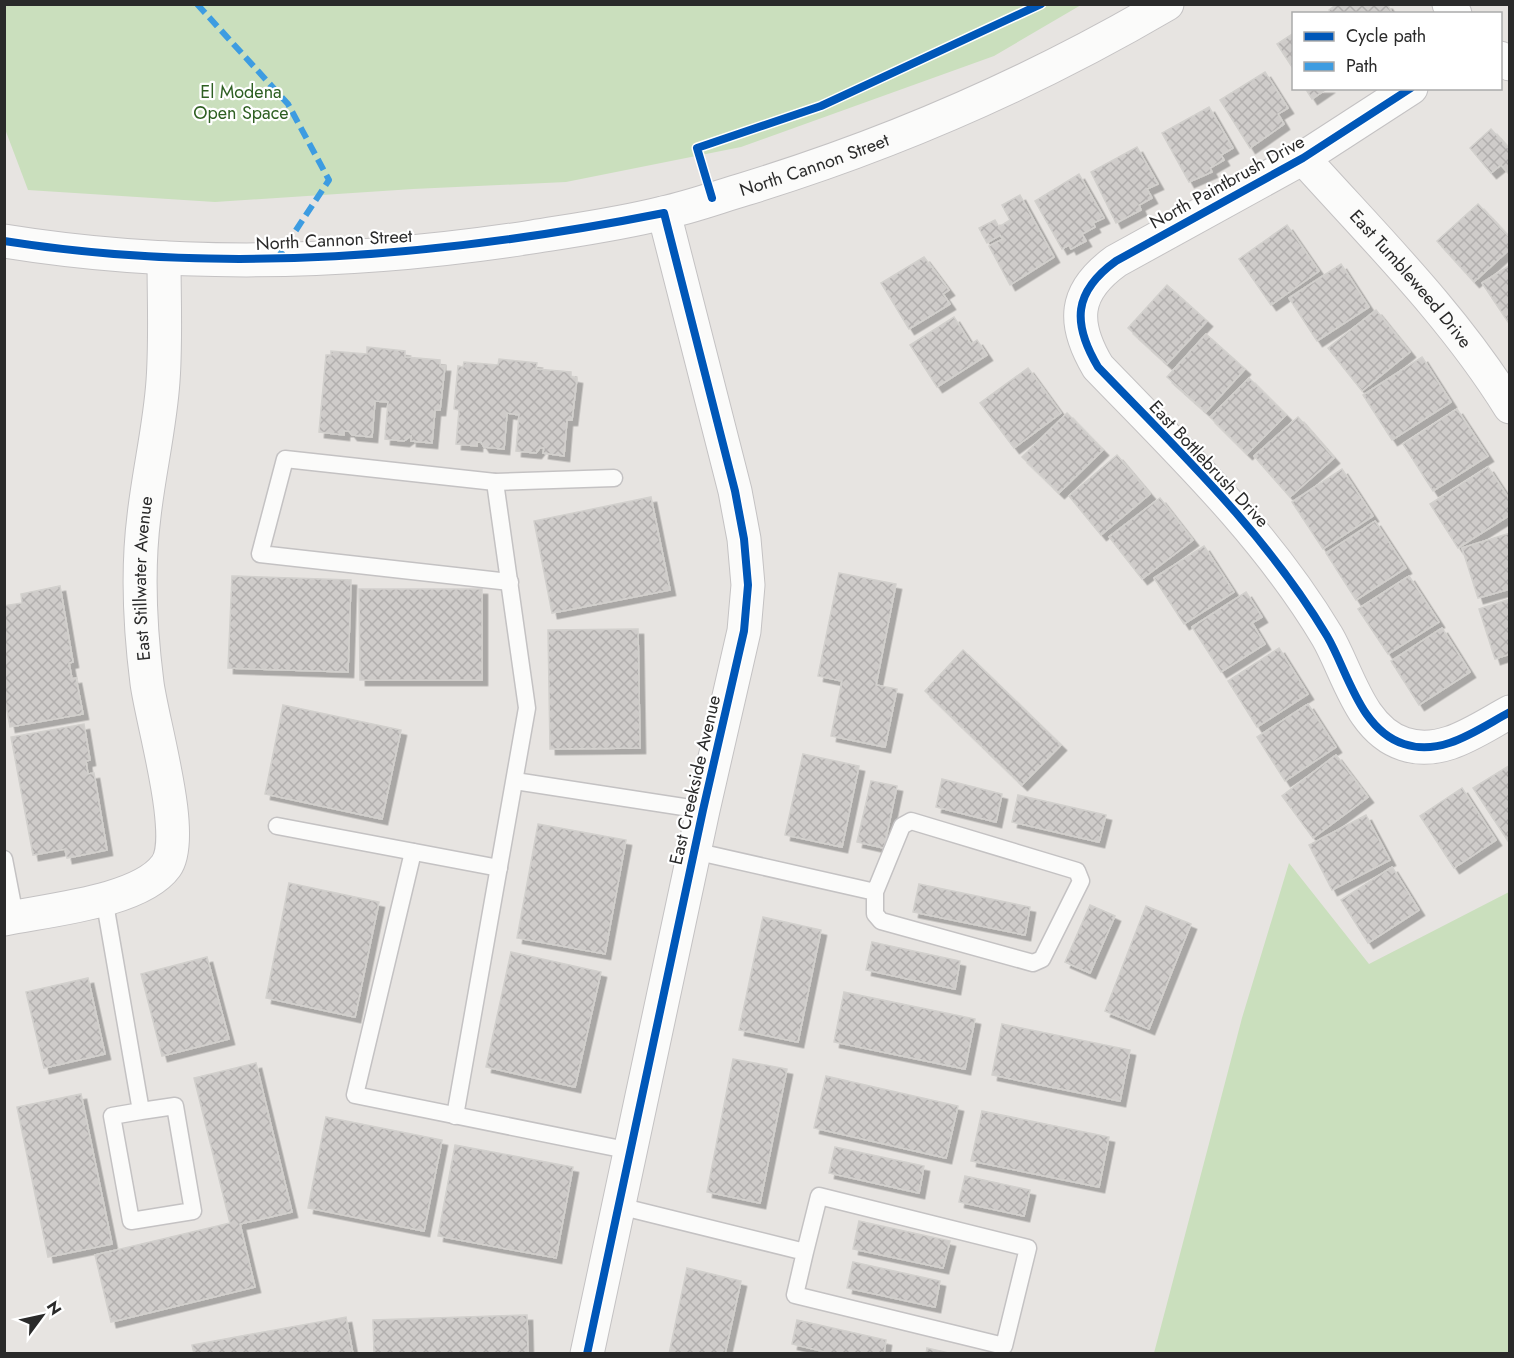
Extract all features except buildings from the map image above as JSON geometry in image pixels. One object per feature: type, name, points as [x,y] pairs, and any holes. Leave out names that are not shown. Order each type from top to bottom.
[{"type":"street","name":"North Cannon Street","points":[[4,241],[164,258],[277,259],[407,252],[510,240],[664,213],[855,153],[956,112],[1058,64],[1167,4]]},
{"type":"street","name":"North Paintbrush Drive","points":[[1080,319],[1084,295],[1096,275],[1116,261],[1303,158],[1408,90]]},
{"type":"street","name":"East Tumbleweed Drive","points":[[1303,158],[1449,320],[1487,370],[1509,407]]},
{"type":"street","name":"East Creekside Avenue","points":[[587,1353],[694,850],[744,632],[748,585],[744,539],[735,491],[664,213]]},
{"type":"street","name":"East Stillwater Avenue","points":[[10,918],[104,898],[143,886],[167,865],[174,830],[168,784],[150,710],[142,643],[141,585],[143,517],[163,381],[164,258]]},
{"type":"street","name":"East Bottlebrush Drive","points":[[1080,319],[1085,345],[1098,367],[1221,495],[1281,566],[1334,648],[1370,718],[1385,733],[1403,744],[1425,748],[1442,746],[1509,712]]},
{"type":"lane","points":[[510,582],[260,554],[285,459],[495,482],[614,478]]},
{"type":"lane","points":[[455,1116],[527,708],[495,482]]},
{"type":"lane","points":[[514,781],[703,810]]},
{"type":"lane","points":[[911,821],[1077,871],[1081,881],[1042,959],[1034,963],[881,921],[874,914],[875,892],[902,826],[911,821]]},
{"type":"lane","points":[[277,826],[499,868]]},
{"type":"lane","points":[[694,850],[875,892]]},
{"type":"lane","points":[[413,852],[355,1095],[631,1151]]},
{"type":"lane","points":[[4,859],[10,918]]},
{"type":"lane","points":[[104,898],[141,1111]]},
{"type":"lane","points":[[175,1106],[193,1211],[131,1221],[112,1116],[141,1111],[175,1106]]},
{"type":"lane","points":[[819,1196],[1028,1248],[1004,1346],[795,1295],[805,1252],[819,1196]]},
{"type":"lane","points":[[619,1206],[805,1252]]},
{"type":"green space","name":"El Modena Open Space","points":[[5,4],[1081,5],[994,56],[741,147],[566,182],[215,202],[28,190],[5,129]]},
{"type":"green space","points":[[1289,863],[1369,964],[1509,892],[1509,1353],[1154,1353],[1242,1018]]},
{"type":"marked path","points":[[197,4],[288,104],[329,180],[277,259]]},
{"type":"cycle path","points":[[712,198],[697,148],[821,106],[1041,4]]},
{"type":"cycle path","points":[[1408,90],[1303,158],[1116,261],[1091,284],[1081,309],[1081,322],[1084,336],[1098,367],[1220,495],[1277,563],[1327,636],[1357,698],[1376,726],[1389,737],[1404,744],[1432,747],[1459,739],[1510,712]]},
{"type":"cycle path","points":[[4,241],[87,252],[169,257],[252,259],[335,256],[418,250],[500,240],[664,213],[735,491],[744,539],[748,585],[744,631],[703,810],[587,1354]]}]
